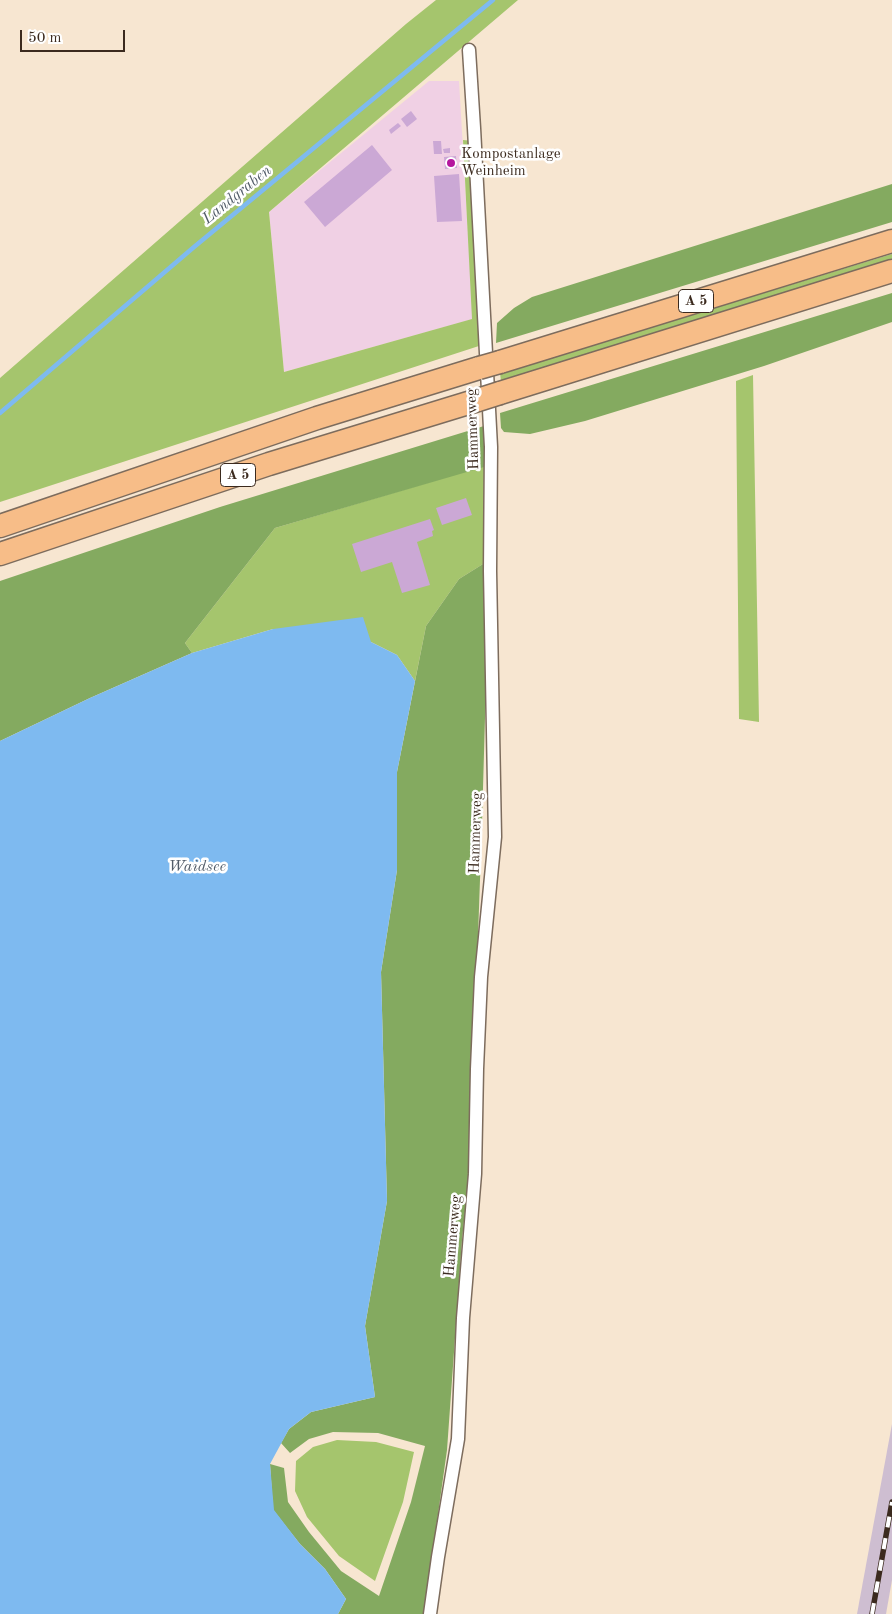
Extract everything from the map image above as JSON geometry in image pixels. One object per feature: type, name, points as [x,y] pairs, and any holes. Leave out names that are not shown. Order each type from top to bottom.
[{"type":"highway","name":"A 5","points":[[0,526],[317,418],[892,242]]},
{"type":"highway","name":"A 5","points":[[0,554],[294,457],[892,271]]},
{"type":"street","name":"Hammerweg","points":[[430,1614],[458,1439],[463,1318],[475,1174],[476,1069],[481,977],[495,837],[490,571],[490,447],[474,128],[468,50]]},
{"type":"shaded area","points":[[429,81],[459,81],[473,319],[284,372],[269,212]]},
{"type":"shaded area","points":[[892,1424],[892,1580],[886,1614],[857,1614]]},
{"type":"green space","points":[[436,0],[518,0],[269,212],[284,372],[472,319],[463,140],[474,141],[485,344],[0,502],[0,378],[406,24]]},
{"type":"green space","points":[[892,184],[892,222],[496,343],[497,323],[514,308],[532,297]]},
{"type":"green space","points":[[892,254],[892,262],[501,381],[500,373]]},
{"type":"green space","points":[[892,293],[892,322],[764,366],[585,421],[530,434],[504,432],[501,428],[500,413]]},
{"type":"green space","points":[[753,375],[759,722],[739,719],[736,381]]},
{"type":"green space","points":[[484,426],[490,471],[485,583],[486,683],[470,1163],[462,1240],[447,1450],[424,1614],[338,1614],[346,1599],[325,1569],[300,1544],[273,1510],[270,1464],[284,1468],[288,1502],[309,1532],[341,1571],[379,1596],[411,1502],[425,1446],[378,1433],[333,1432],[309,1439],[290,1453],[281,1443],[289,1429],[311,1412],[375,1397],[365,1326],[387,1201],[381,972],[397,870],[397,772],[426,626],[459,579],[483,564],[484,467],[275,528],[185,643],[192,653],[90,698],[0,741],[0,581],[220,507]]},
{"type":"green space","points":[[484,466],[483,564],[459,579],[426,626],[415,681],[397,655],[371,642],[273,629],[192,653],[185,643],[275,528]]},
{"type":"green space","points":[[337,1440],[376,1442],[414,1452],[403,1502],[375,1581],[339,1556],[307,1517],[295,1491],[296,1461],[313,1447]]},
{"type":"water","name":"Waidsee","points":[[363,617],[371,642],[397,655],[415,681],[397,772],[397,870],[381,972],[387,1201],[365,1326],[375,1397],[311,1412],[289,1429],[270,1464],[274,1510],[300,1544],[325,1569],[346,1599],[338,1614],[0,1614],[0,741],[90,698],[192,653],[273,629]]},
{"type":"building","points":[[411,111],[417,119],[407,127],[401,119]]},
{"type":"building","points":[[398,123],[401,126],[391,134],[389,130]]},
{"type":"building","points":[[433,141],[441,141],[442,154],[434,154]]},
{"type":"building","points":[[372,145],[392,170],[325,227],[304,202]]},
{"type":"building","points":[[450,148],[450,153],[444,153],[443,149]]},
{"type":"building","points":[[456,156],[457,168],[445,169],[444,157]]},
{"type":"building","points":[[459,174],[462,221],[437,222],[434,176]]},
{"type":"building","points":[[466,498],[472,515],[442,525],[436,508]]},
{"type":"building","points":[[430,519],[434,530],[432,531],[433,536],[417,542],[430,585],[402,593],[392,562],[361,572],[352,544]]},
{"type":"waterway","name":"Landgraben","points":[[0,413],[194,247],[493,0]]},
{"type":"railway","points":[[872,1614],[892,1502]]},
{"type":"place","name":"Kompostanlage Weinheim","points":[[451,163]]}]
